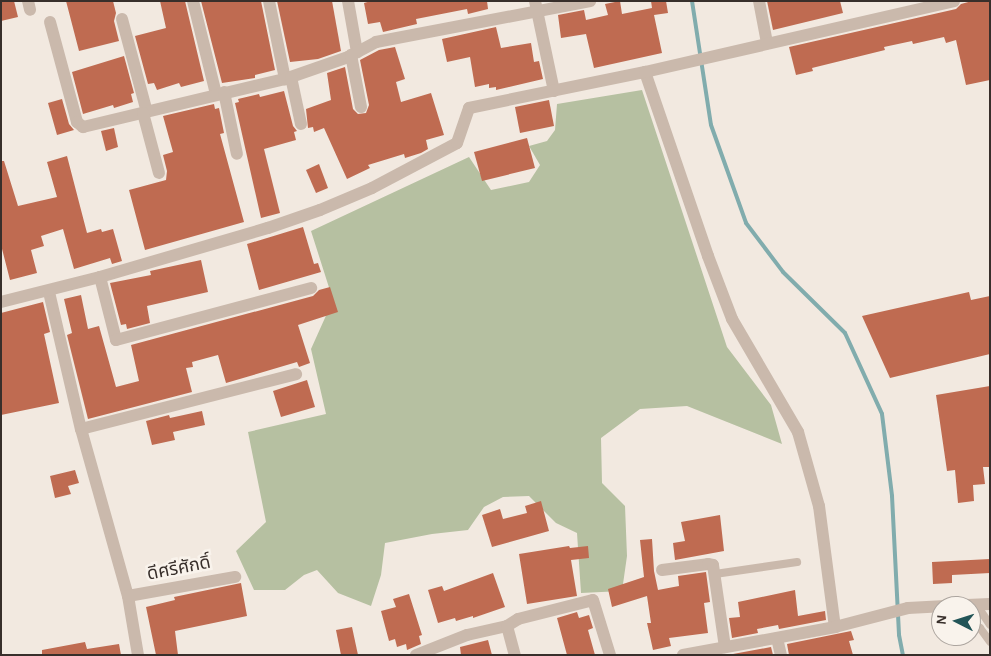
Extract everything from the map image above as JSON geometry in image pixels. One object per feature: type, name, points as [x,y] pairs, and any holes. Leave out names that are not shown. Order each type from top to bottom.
[{"type":"street","points":[[192,1],[237,154]]},
{"type":"street","points":[[269,1],[301,124]]},
{"type":"street","points":[[348,1],[362,107]]},
{"type":"street","points":[[50,22],[79,126],[87,126],[288,78],[354,54],[376,42],[536,7],[590,1]]},
{"type":"street","points":[[759,1],[767,43]]},
{"type":"street","points":[[2,300],[49,292],[268,228],[320,210],[372,188],[457,143],[469,108],[645,72],[931,4],[954,1]]},
{"type":"street","points":[[536,7],[554,91]]},
{"type":"street","points":[[122,19],[159,173]]},
{"type":"street","points":[[645,72],[708,256],[732,319],[798,432],[819,506],[835,627]]},
{"type":"street","points":[[100,277],[116,340],[311,288]]},
{"type":"street","points":[[49,292],[81,429],[128,596],[138,655]]},
{"type":"street","points":[[81,429],[296,374]]},
{"type":"street","points":[[662,570],[713,565],[725,647]]},
{"type":"street","name":"ดีศรีศักดิ์","points":[[128,596],[235,576]]},
{"type":"street","points":[[416,655],[467,635],[507,626],[518,619],[593,600],[610,655]]},
{"type":"street","points":[[682,655],[835,627],[908,608],[931,607]]},
{"type":"street","points":[[507,626],[515,655]]},
{"type":"street","points":[[777,638],[781,655]]},
{"type":"lane","points":[[715,574],[797,562]]},
{"type":"lane","points":[[981,612],[990,625]]},
{"type":"lane","points":[[981,629],[990,642]]},
{"type":"green space","points":[[642,90],[727,347],[771,405],[782,444],[687,406],[640,409],[601,438],[602,483],[625,506],[627,556],[622,591],[581,593],[577,533],[556,523],[529,496],[503,497],[484,507],[468,530],[432,534],[385,543],[381,575],[371,606],[338,593],[317,570],[304,575],[285,590],[254,590],[236,551],[266,522],[248,432],[326,414],[311,349],[333,300],[311,231],[469,157],[491,190],[529,182],[540,165],[529,146],[547,141],[555,130],[557,104]]},
{"type":"building","points":[[1,1],[14,1],[18,17],[1,21]]},
{"type":"building","points":[[66,1],[113,1],[116,13],[114,21],[119,41],[79,51]]},
{"type":"building","points":[[160,1],[185,1],[204,81],[181,87],[179,83],[157,90],[154,83],[148,84],[135,36],[166,28]]},
{"type":"building","points":[[201,1],[261,1],[275,70],[255,75],[255,78],[222,83]]},
{"type":"building","points":[[277,1],[332,1],[341,51],[318,59],[290,62]]},
{"type":"building","points":[[371,1],[487,1],[488,9],[468,14],[467,9],[416,19],[417,24],[383,32],[380,22],[368,24],[364,3]]},
{"type":"building","points":[[620,1],[622,14],[652,8],[651,1],[666,1],[668,13],[654,15],[662,53],[594,68],[586,34],[561,38],[558,15],[584,10],[586,20],[608,15],[605,4]]},
{"type":"building","points":[[767,1],[840,1],[843,13],[773,30]]},
{"type":"building","points":[[972,1],[990,1],[990,80],[966,85],[956,40],[946,43],[944,37],[913,44],[912,41],[884,47],[885,50],[812,68],[813,71],[796,75],[789,47],[956,9],[961,4]]},
{"type":"building","points":[[496,27],[501,48],[531,43],[534,62],[539,61],[543,79],[496,90],[496,87],[489,88],[489,84],[475,87],[470,57],[447,62],[442,39]]},
{"type":"building","points":[[395,47],[405,79],[396,82],[401,102],[431,93],[444,135],[426,140],[428,149],[421,153],[405,158],[404,154],[368,165],[370,168],[347,179],[324,128],[314,132],[313,127],[308,128],[306,109],[331,100],[327,73],[345,67],[353,109],[358,114],[366,113],[369,105],[360,60],[379,50]]},
{"type":"building","points":[[124,56],[134,93],[131,94],[133,102],[114,108],[113,105],[83,114],[72,72]]},
{"type":"building","points":[[284,91],[293,126],[297,131],[294,132],[296,140],[264,149],[280,213],[261,218],[235,103],[239,102],[238,99],[259,94],[260,97]]},
{"type":"building","points":[[62,99],[69,124],[74,130],[57,135],[48,103]]},
{"type":"building","points":[[549,100],[554,126],[520,133],[515,107]]},
{"type":"building","points":[[214,104],[215,109],[219,108],[224,133],[220,134],[244,222],[145,250],[129,190],[166,180],[167,171],[163,155],[173,152],[163,116]]},
{"type":"building","points":[[114,128],[118,147],[106,151],[101,131]]},
{"type":"building","points":[[527,138],[535,168],[482,181],[474,152]]},
{"type":"building","points":[[67,156],[87,233],[101,229],[102,232],[113,229],[122,261],[112,264],[110,258],[74,269],[63,229],[41,236],[44,246],[31,250],[37,273],[10,280],[1,245],[1,161],[4,161],[18,206],[57,197],[47,162]]},
{"type":"building","points":[[319,164],[328,188],[316,193],[306,170]]},
{"type":"building","points":[[303,227],[314,264],[318,263],[321,272],[259,290],[247,244]]},
{"type":"building","points":[[201,260],[208,292],[147,306],[150,323],[127,329],[126,324],[121,325],[110,283],[151,275],[150,271]]},
{"type":"building","points":[[330,287],[338,312],[298,325],[310,363],[299,367],[297,362],[226,383],[218,355],[192,362],[193,367],[186,368],[192,392],[88,419],[67,335],[72,333],[64,299],[81,295],[88,329],[99,326],[116,387],[139,381],[131,345],[313,296],[319,290]]},
{"type":"building","points":[[969,292],[971,300],[990,296],[990,354],[890,378],[862,316]]},
{"type":"building","points":[[43,302],[50,332],[44,334],[59,403],[1,415],[1,313]]},
{"type":"building","points":[[307,380],[315,407],[281,417],[273,391]]},
{"type":"building","points":[[990,386],[990,467],[983,467],[985,484],[973,485],[974,501],[958,503],[955,470],[947,471],[936,395]]},
{"type":"building","points":[[202,411],[205,425],[173,432],[175,440],[152,445],[146,421],[169,415],[170,418]]},
{"type":"building","points":[[75,470],[79,483],[68,486],[71,494],[55,498],[50,476]]},
{"type":"building","points":[[541,501],[549,531],[492,547],[482,515],[500,509],[503,519],[527,513],[525,506]]},
{"type":"building","points":[[720,515],[724,551],[675,560],[673,543],[685,541],[681,522]]},
{"type":"building","points":[[652,539],[654,571],[658,590],[679,586],[678,576],[706,572],[710,602],[704,603],[708,633],[669,638],[671,646],[653,650],[647,623],[651,623],[647,596],[612,607],[608,589],[644,577],[640,540]]},
{"type":"building","points":[[569,546],[570,548],[588,546],[589,558],[571,560],[577,596],[527,604],[519,554]]},
{"type":"building","points":[[990,559],[990,573],[952,575],[952,583],[933,584],[932,562]]},
{"type":"building","points":[[493,573],[505,607],[473,618],[473,616],[456,621],[455,618],[438,623],[428,590],[442,586],[444,591]]},
{"type":"building","points":[[241,583],[247,616],[175,631],[178,655],[156,655],[146,607],[175,600],[174,597]]},
{"type":"building","points":[[795,590],[798,616],[825,611],[826,620],[779,629],[778,625],[757,629],[758,633],[732,638],[729,618],[740,617],[738,602]]},
{"type":"building","points":[[409,594],[422,635],[419,636],[421,644],[407,650],[406,644],[397,647],[395,639],[389,641],[381,611],[396,607],[393,599]]},
{"type":"building","points":[[577,612],[579,618],[589,615],[593,628],[588,630],[595,655],[567,655],[557,618]]},
{"type":"building","points":[[352,627],[358,655],[341,655],[336,630]]},
{"type":"building","points":[[851,631],[854,640],[849,641],[853,655],[789,655],[787,644]]},
{"type":"building","points":[[488,640],[492,655],[461,655],[460,647]]},
{"type":"building","points":[[85,642],[87,649],[119,644],[121,655],[42,655],[42,650]]},
{"type":"building","points":[[771,647],[773,655],[733,655],[733,654]]},
{"type":"waterway","points":[[692,1],[711,125],[746,223],[783,272],[845,333],[882,414],[892,496],[899,635],[903,655]]}]
